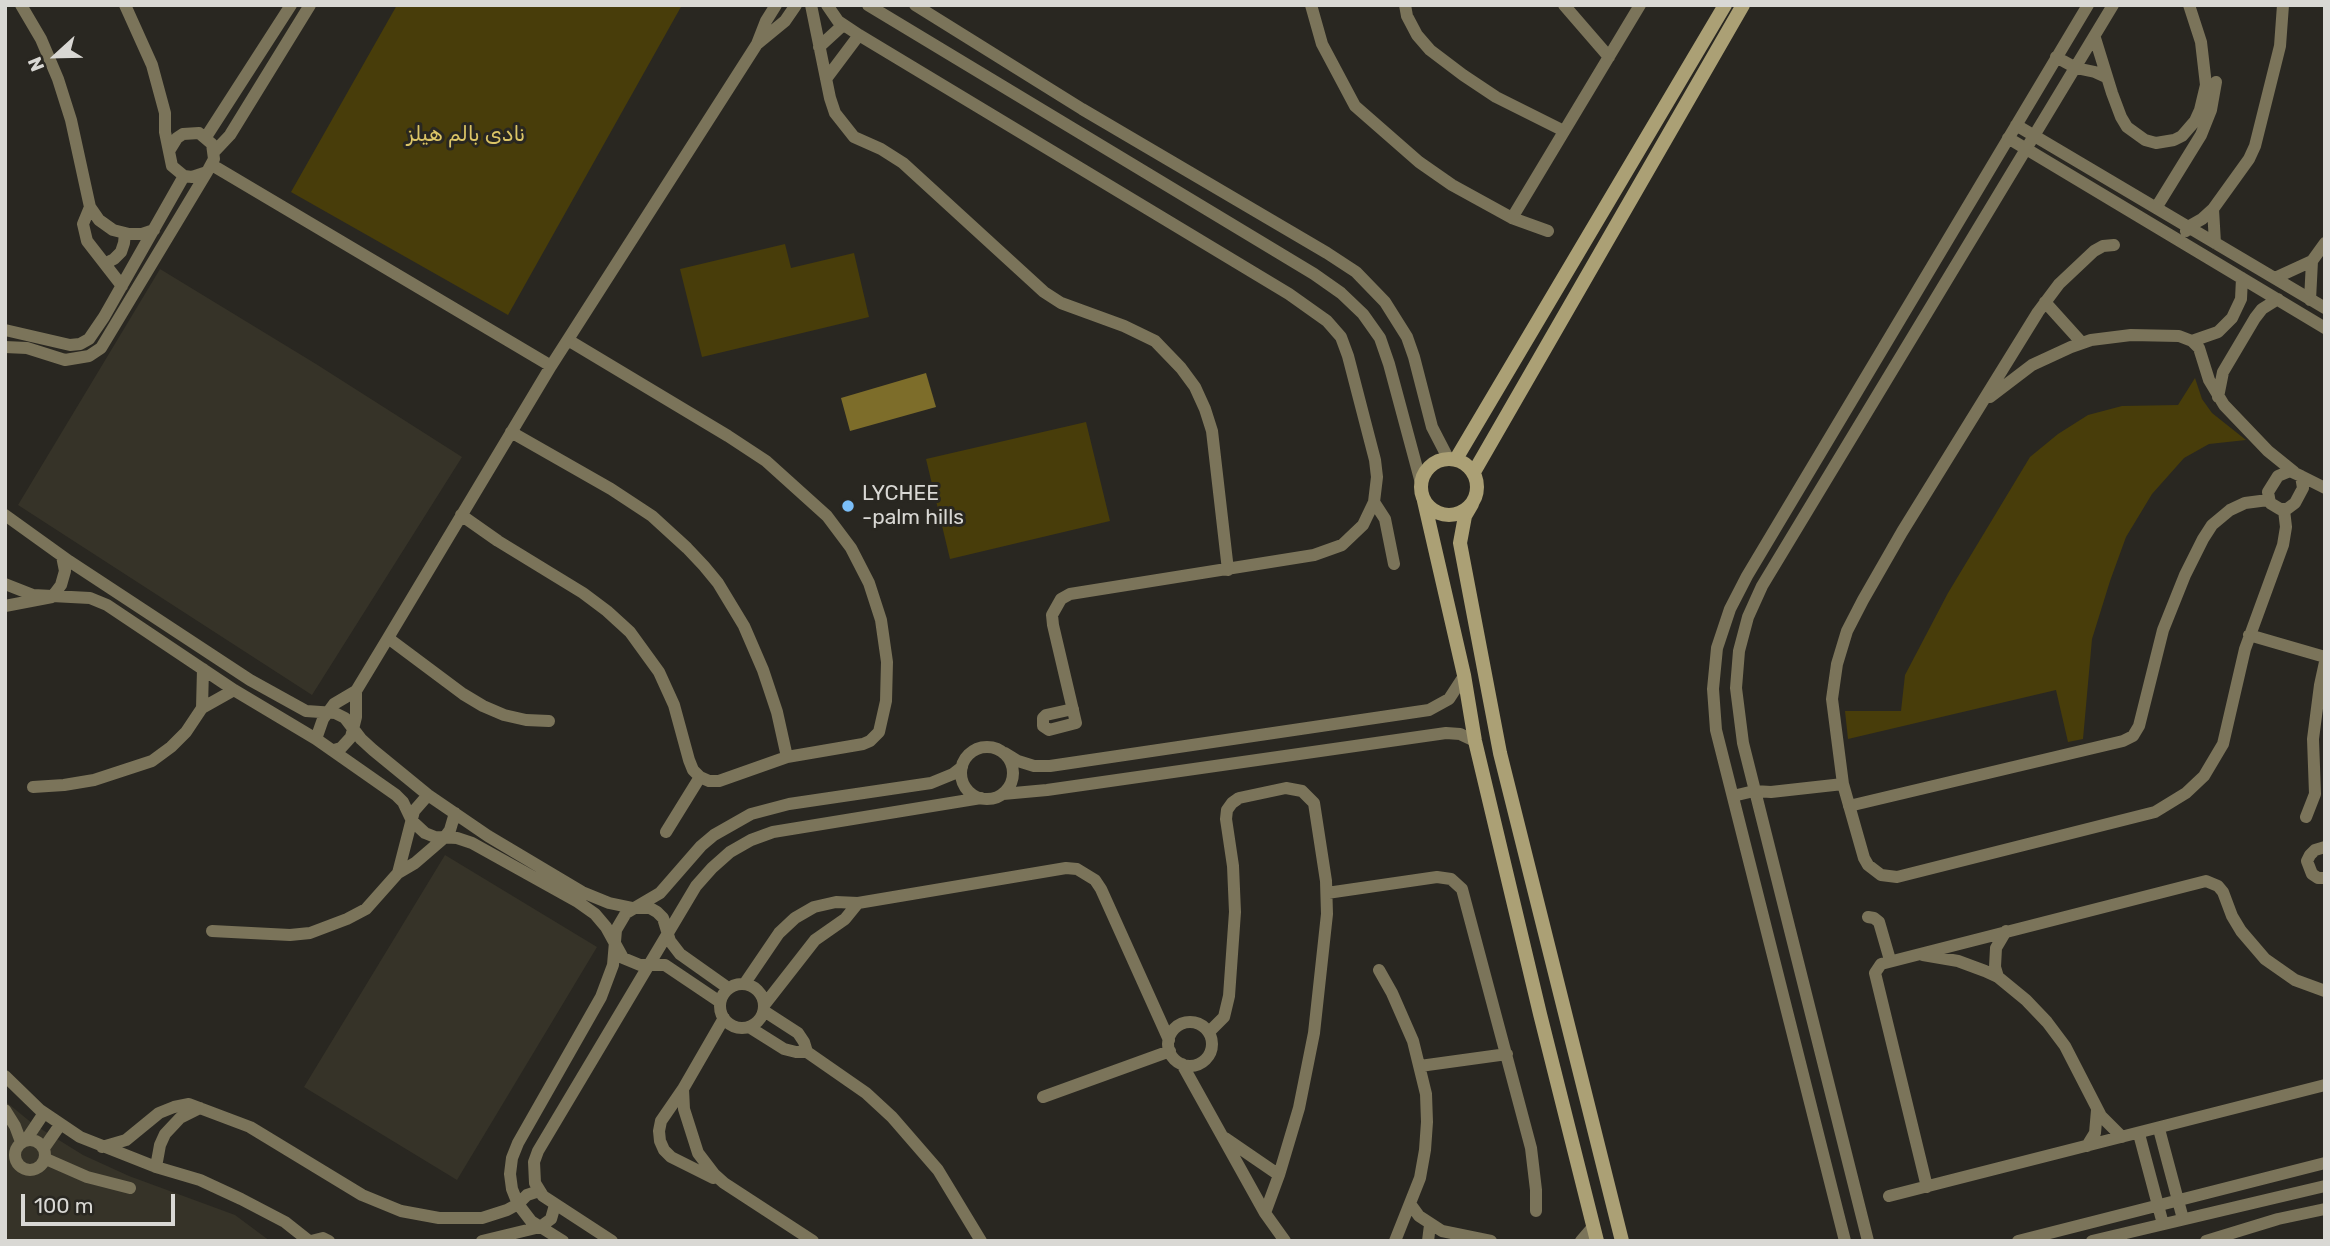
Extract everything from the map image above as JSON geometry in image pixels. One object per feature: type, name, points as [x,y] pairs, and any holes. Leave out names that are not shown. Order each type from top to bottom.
[{"type":"street","points":[[21,5],[41,39],[58,79],[71,120],[90,207],[99,220],[113,230],[142,234],[153,230]]},
{"type":"street","points":[[125,5],[152,65],[165,113],[164,132],[172,166],[184,176],[200,176],[211,163],[212,144],[206,137],[191,132],[165,113]]},
{"type":"street","points":[[5,347],[27,348],[65,360],[89,356],[101,348],[211,163],[310,5]]},
{"type":"street","points":[[334,750],[347,743],[354,730],[356,691],[551,366],[757,44],[776,5]]},
{"type":"street","points":[[757,44],[785,21],[796,5]]},
{"type":"street","points":[[811,5],[835,113],[854,137],[903,163],[1044,292],[1061,303],[1124,326],[1155,341],[1181,368],[1195,387],[1212,432],[1228,570]]},
{"type":"street","points":[[827,5],[844,25],[859,35],[1278,287],[1327,321],[1341,337],[1348,356],[1372,447],[1377,477],[1374,502],[1359,531],[1328,552],[1070,594],[1061,599],[1052,615],[1052,625],[1073,709]]},
{"type":"street","points":[[867,5],[1314,274],[1341,293],[1363,314],[1380,338],[1421,483],[1464,676],[1475,741],[1595,1234],[1581,1241]]},
{"type":"street","points":[[915,5],[1091,114],[1327,253],[1371,286],[1397,319],[1414,357],[1432,427],[1452,459]]},
{"type":"street","points":[[1311,5],[1322,44],[1355,106],[1419,162],[1452,186],[1512,218],[1548,230]]},
{"type":"street","points":[[1405,5],[1407,16],[1417,36],[1430,50],[1496,97],[1564,131]]},
{"type":"street","points":[[1564,5],[1609,57]]},
{"type":"street","points":[[1512,218],[1640,5]]},
{"type":"street","points":[[1452,459],[1725,5]]},
{"type":"street","points":[[1474,472],[1743,5]]},
{"type":"street","points":[[1845,1241],[1716,730],[1713,689],[1717,648],[1730,609],[1747,576],[2088,5]]},
{"type":"street","points":[[1868,1241],[1739,725],[1736,688],[1741,642],[1754,601],[2113,5]]},
{"type":"street","points":[[2095,38],[2121,117],[2136,134],[2156,143],[2165,143],[2182,136],[2195,121],[2206,85],[2201,42],[2189,5]]},
{"type":"street","points":[[2180,241],[2188,227],[2213,209],[2249,159],[2257,139],[2280,46],[2283,5]]},
{"type":"street","points":[[206,137],[289,6]]},
{"type":"street","points":[[819,47],[844,25]]},
{"type":"street","points":[[826,79],[859,35]]},
{"type":"street","points":[[2056,57],[2076,68],[2106,77]]},
{"type":"street","points":[[2156,208],[2201,135],[2211,110],[2216,82]]},
{"type":"street","points":[[2016,125],[2325,308]]},
{"type":"street","points":[[169,151],[177,138],[191,132]]},
{"type":"street","points":[[2008,138],[2325,328]]},
{"type":"street","points":[[211,163],[551,366]]},
{"type":"street","points":[[5,330],[70,345],[89,339],[184,176]]},
{"type":"street","points":[[90,207],[85,215],[83,233],[92,249],[122,286]]},
{"type":"street","points":[[2213,209],[2216,243]]},
{"type":"street","points":[[106,263],[121,252],[124,233]]},
{"type":"street","points":[[2275,278],[2312,261],[2325,243]]},
{"type":"street","points":[[2114,246],[2104,246],[2095,251],[2075,268],[2045,302],[1902,532],[1847,631],[1837,664],[1832,699],[1843,784],[1868,865],[1881,876],[1890,877],[2155,812],[2177,801],[2196,785],[2218,755],[2227,732],[2249,635],[2283,545],[2286,527],[2284,510]]},
{"type":"street","points":[[1314,274],[1327,253]]},
{"type":"street","points":[[2310,300],[2312,261]]},
{"type":"street","points":[[2192,341],[2212,336],[2228,324],[2239,306],[2242,278]]},
{"type":"street","points":[[2218,397],[2223,372],[2256,317],[2262,309],[2278,299]]},
{"type":"street","points":[[2045,302],[2082,343]]},
{"type":"street","points":[[2239,306],[2256,317]]},
{"type":"street","points":[[2228,324],[2245,335]]},
{"type":"street","points":[[1982,404],[2032,365],[2082,343],[2111,336],[2179,336],[2192,341],[2199,348],[2209,380],[2218,397],[2269,451],[2297,474],[2325,488]]},
{"type":"street","points":[[461,515],[583,593],[630,632],[659,672],[674,705],[689,760],[700,777],[719,781],[788,757],[863,744],[875,737],[881,726],[886,701],[887,662],[881,620],[869,583],[851,548],[827,516],[766,461],[695,415],[568,340]]},
{"type":"street","points":[[512,432],[652,516],[704,566],[718,583],[744,626],[774,702],[788,757]]},
{"type":"street","points":[[1421,483],[1427,469],[1440,460],[1463,462],[1474,472],[1478,489],[1465,516],[1460,543],[1495,727],[1622,1241]]},
{"type":"street","points":[[2286,472],[2297,474],[2304,484],[2300,496],[2292,506],[2284,510],[2276,508],[2268,500],[2268,492],[2275,479],[2286,472]]},
{"type":"street","points":[[1849,807],[2128,739],[2139,726],[2154,658],[2173,602],[2203,539],[2212,525],[2230,510],[2253,501],[2268,500]]},
{"type":"street","points":[[1424,501],[1443,515],[1459,514],[1472,504]]},
{"type":"street","points":[[1374,502],[1385,519],[1394,564]]},
{"type":"street","points":[[5,515],[62,556],[250,680],[306,711],[335,713],[345,718],[373,750],[428,795],[488,836],[582,892],[609,903],[650,908],[657,912],[663,918],[680,954],[728,988]]},
{"type":"street","points":[[52,597],[61,585],[65,571],[62,556]]},
{"type":"street","points":[[5,584],[33,595],[52,597]]},
{"type":"street","points":[[5,606],[62,595],[90,597],[107,605],[234,690],[334,750],[396,795],[403,802],[412,821],[425,833],[472,843],[578,902],[595,914],[606,927],[623,958],[631,963],[665,965],[720,1002],[724,1018],[732,1026],[749,1027],[784,1049],[807,1052],[866,1093],[916,1142],[958,1200],[981,1241]]},
{"type":"street","points":[[2249,635],[2325,660],[2313,739],[2315,794],[2306,817]]},
{"type":"street","points":[[388,638],[482,706],[515,717],[549,721]]},
{"type":"street","points":[[202,708],[203,669]]},
{"type":"street","points":[[563,1241],[540,1227],[518,1204],[510,1174],[512,1158],[601,997],[612,965],[614,942],[620,921],[633,908],[660,893],[714,835],[751,814],[789,804],[931,783],[962,767],[976,750],[992,747],[1018,761],[1034,766],[1050,766],[1429,710],[1449,699],[1464,676]]},
{"type":"street","points":[[33,787],[94,780],[152,761],[186,732],[202,708],[234,690]]},
{"type":"street","points":[[316,739],[320,726],[334,704],[356,691]]},
{"type":"street","points":[[1429,710],[1432,734]]},
{"type":"street","points":[[612,1241],[555,1205],[539,1191],[533,1174],[538,1151],[696,886],[730,852],[773,832],[981,798],[989,799],[1003,794],[1033,792],[1432,734],[1460,734],[1475,741]]},
{"type":"street","points":[[1236,739],[1238,762]]},
{"type":"street","points":[[1003,794],[1012,781],[1013,773],[1012,765],[1004,753]]},
{"type":"street","points":[[962,767],[963,783],[967,790],[981,798]]},
{"type":"street","points":[[666,832],[700,777]]},
{"type":"street","points":[[1733,796],[1754,791],[1771,792],[1843,784]]},
{"type":"street","points":[[1209,1032],[1224,1017],[1229,996],[1235,912],[1227,810],[1239,798],[1286,788],[1302,790],[1314,803],[1327,893],[1327,914],[1314,1033],[1299,1108],[1265,1213]]},
{"type":"street","points":[[398,873],[414,811],[428,795]]},
{"type":"street","points":[[212,931],[290,935],[310,933],[347,919],[366,909],[398,873],[415,863],[444,838],[450,830],[455,813]]},
{"type":"street","points":[[2325,847],[2315,850],[2307,861],[2312,874],[2325,878]]},
{"type":"street","points":[[745,983],[779,933],[794,918],[814,907],[835,902],[858,903],[1066,868],[1087,873],[1101,889],[1169,1046],[1182,1064],[1265,1213],[1285,1241]]},
{"type":"street","points":[[1327,893],[1437,877],[1451,879],[1457,883],[1464,896],[1531,1148],[1536,1211]]},
{"type":"street","points":[[1927,1187],[1875,973],[1881,964],[1889,960],[2206,881],[2222,892],[2241,931],[2265,959],[2295,980],[2325,991]]},
{"type":"street","points":[[749,1027],[759,1021],[765,1007],[815,940],[845,919],[858,903]]},
{"type":"street","points":[[1868,917],[1879,922],[1889,960]]},
{"type":"street","points":[[1998,977],[1995,968],[1996,948],[2006,931]]},
{"type":"street","points":[[1915,954],[1958,961],[1998,977],[2026,1000],[2056,1033],[2097,1110],[2122,1137]]},
{"type":"street","points":[[1379,970],[1404,1017],[1426,1094],[1427,1122],[1420,1178],[1395,1241]]},
{"type":"street","points":[[696,985],[704,972]]},
{"type":"street","points":[[720,1002],[728,988],[736,984],[745,983],[759,990],[765,1007],[798,1033],[807,1052]]},
{"type":"street","points":[[724,1018],[661,1122],[660,1141],[671,1157],[724,1183],[813,1241]]},
{"type":"street","points":[[1169,1046],[1174,1029],[1189,1022],[1201,1024],[1209,1032],[1213,1044],[1205,1061],[1194,1066],[1182,1064]]},
{"type":"street","points":[[1043,1097],[1169,1046]]},
{"type":"street","points":[[1420,1066],[1507,1054]]},
{"type":"street","points":[[5,1076],[44,1114],[102,1147],[200,1180],[264,1209],[310,1241],[323,1238],[329,1241]]},
{"type":"street","points":[[1889,1196],[2325,1085]]},
{"type":"street","points":[[683,1089],[684,1109],[698,1153],[724,1183]]},
{"type":"street","points":[[102,1147],[126,1140],[146,1122],[174,1107],[189,1104],[250,1127],[362,1195],[401,1211],[439,1219],[469,1219],[489,1216],[518,1204],[527,1195],[539,1191]]},
{"type":"street","points":[[156,1167],[160,1144],[172,1125],[200,1108]]},
{"type":"street","points":[[5,1110],[24,1141]]},
{"type":"street","points":[[2087,1146],[2095,1133],[2097,1110]]},
{"type":"street","points":[[44,1114],[15,1151],[11,1163],[24,1169],[35,1170],[43,1164],[45,1154],[60,1125]]},
{"type":"street","points":[[2159,1129],[2183,1219]]},
{"type":"street","points":[[2138,1134],[2162,1224]]},
{"type":"street","points":[[1221,1135],[1279,1175]]},
{"type":"street","points":[[24,1141],[37,1141],[45,1154],[87,1177],[130,1188]]},
{"type":"street","points":[[2018,1241],[2325,1163]]},
{"type":"street","points":[[1579,1171],[1604,1165]]},
{"type":"street","points":[[2092,1241],[2325,1185]]},
{"type":"street","points":[[482,1241],[540,1227],[551,1219],[555,1205]]},
{"type":"street","points":[[1410,1205],[1419,1216],[1442,1231],[1491,1241]]},
{"type":"street","points":[[2206,1241],[2278,1219],[2325,1209]]},
{"type":"street","points":[[1428,1241],[1430,1224]]},
{"type":"shaded area","points":[[160,269],[462,457],[312,695],[18,505]]},
{"type":"shaded area","points":[[926,373],[936,407],[850,431],[841,398]]},
{"type":"shaded area","points":[[445,855],[597,947],[457,1180],[304,1087]]},
{"type":"shaded area","points":[[5,1101],[33,1124],[83,1155],[129,1176],[235,1215],[270,1241],[5,1241]]},
{"type":"green space","name":"نادى بالم هيلز","points":[[397,5],[682,5],[508,315],[291,192]]},
{"type":"green space","points":[[785,244],[791,268],[854,253],[869,317],[702,357],[680,269]]},
{"type":"green space","points":[[2195,378],[2202,399],[2212,413],[2246,440],[2209,444],[2184,458],[2152,494],[2126,537],[2092,639],[2083,739],[2068,742],[2056,690],[1848,739],[1845,711],[1901,711],[1905,675],[1948,593],[2030,457],[2058,434],[2088,415],[2122,406],[2178,405]]},
{"type":"green space","points":[[1086,422],[1110,521],[950,559],[926,459]]},
{"type":"place","name":"LYCHEE -palm hills","points":[[848,506]]}]
